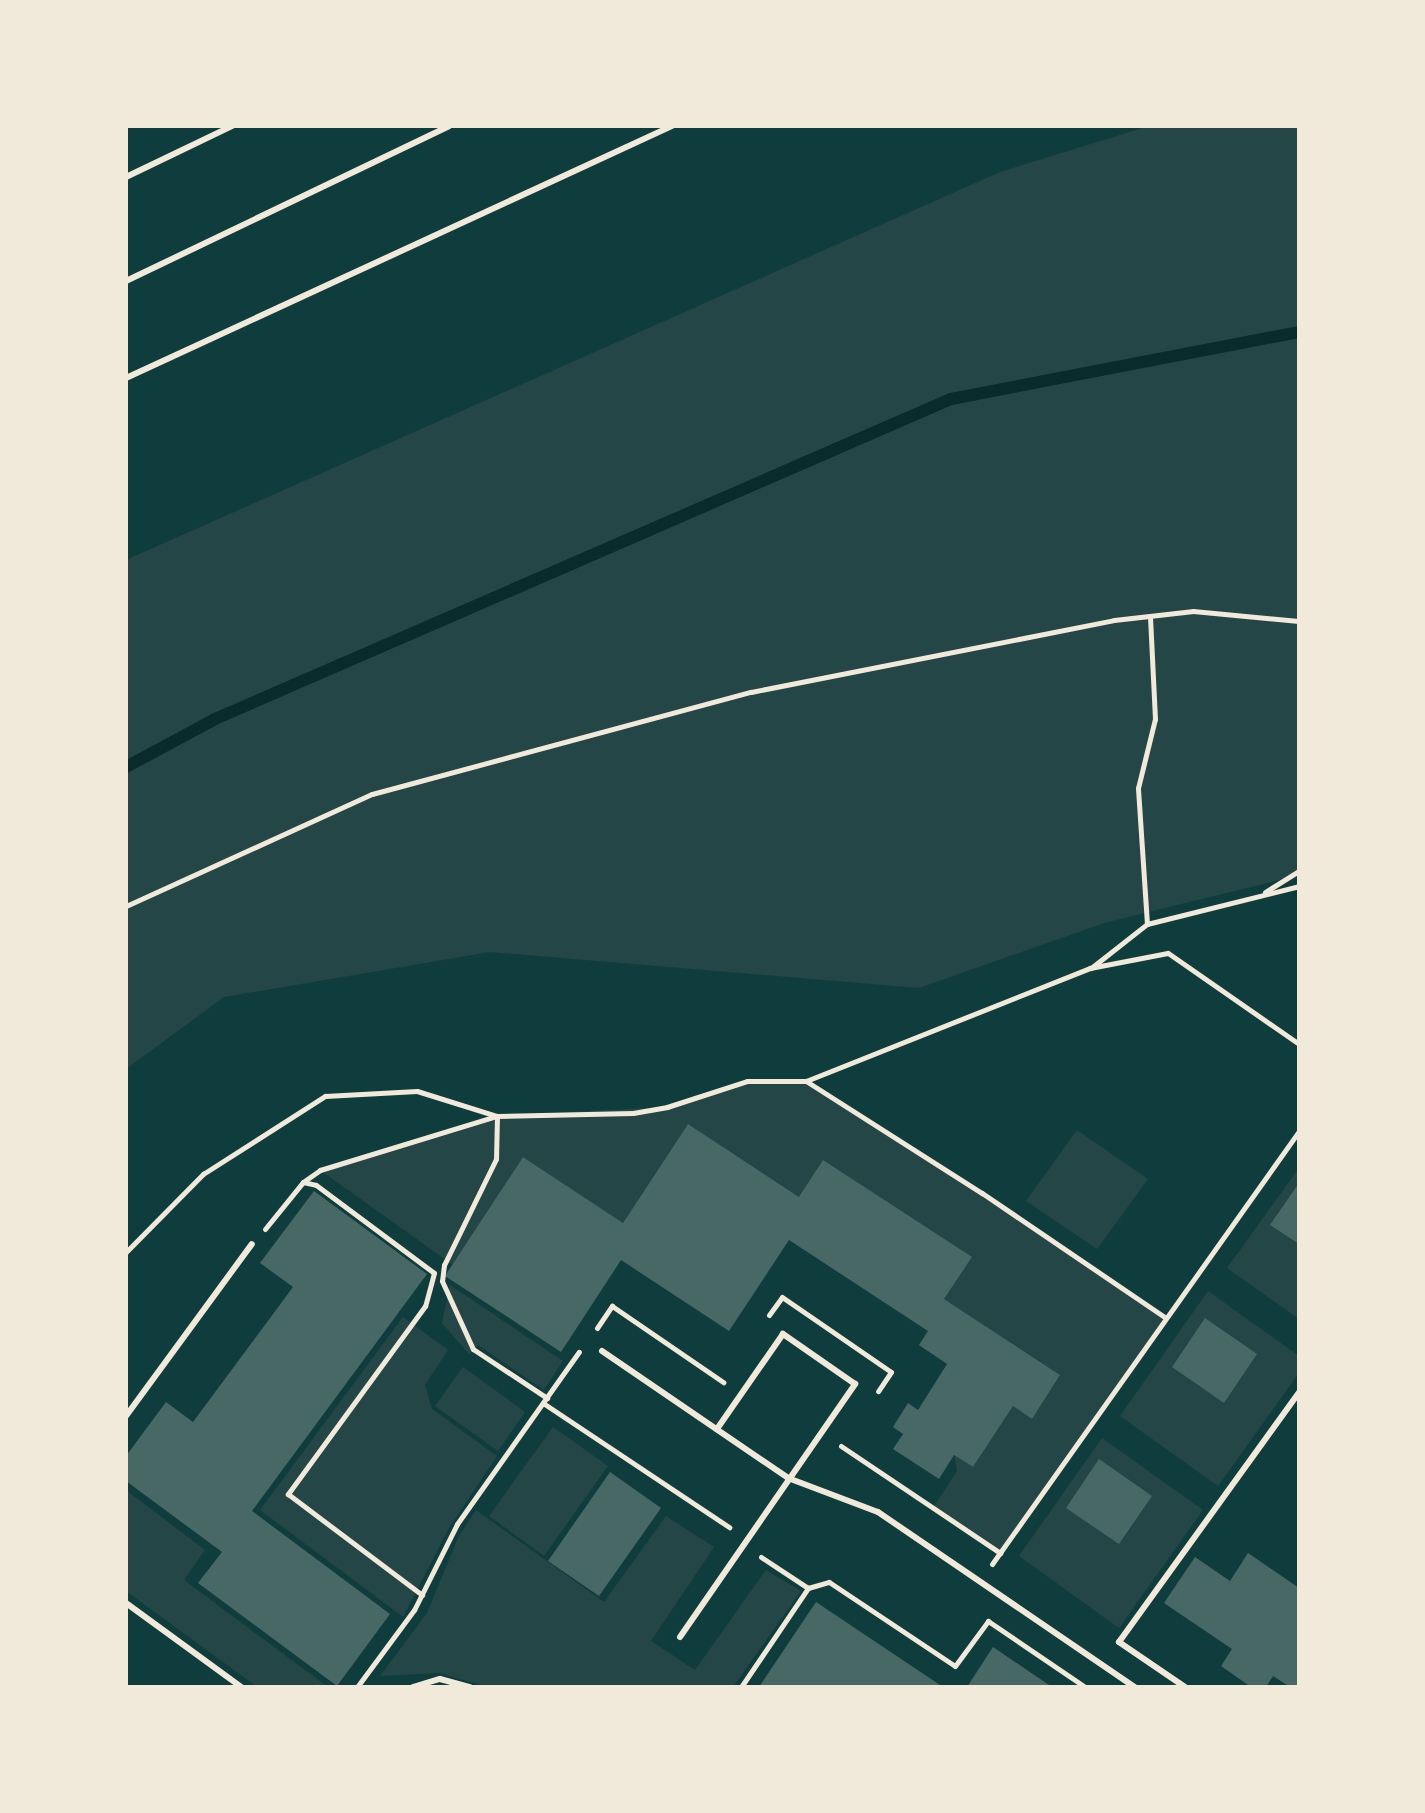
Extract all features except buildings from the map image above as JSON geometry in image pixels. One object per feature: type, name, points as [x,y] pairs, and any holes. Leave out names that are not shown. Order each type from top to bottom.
[{"type":"lane","points":[[126,177],[232,126]]},
{"type":"lane","points":[[126,281],[449,126]]},
{"type":"lane","points":[[126,378],[672,126]]},
{"type":"lane","points":[[126,1416],[252,1244]]},
{"type":"lane","points":[[680,1637],[855,1384],[783,1334],[717,1429]]},
{"type":"lane","points":[[602,1351],[788,1478],[878,1512],[1135,1687]]},
{"type":"lane","points":[[1185,1687],[1119,1642],[1299,1392]]},
{"type":"lane","points":[[126,1603],[241,1687]]},
{"type":"lane","points":[[413,1687],[440,1679],[470,1687]]},
{"type":"path","points":[[126,906],[372,794],[751,692],[1150,616],[1193,611],[1299,621]]},
{"type":"path","points":[[1147,924],[1138,788],[1155,719],[1150,616]]},
{"type":"path","points":[[1261,895],[1299,871]]},
{"type":"path","points":[[1090,968],[1147,924],[1299,886]]},
{"type":"path","points":[[252,1244],[303,1182],[320,1170],[497,1116],[633,1113],[667,1107],[747,1081],[806,1081],[1090,968],[1168,953],[1299,1044]]},
{"type":"path","points":[[806,1081],[982,1193],[1166,1318]]},
{"type":"path","points":[[126,1252],[203,1174],[325,1096],[417,1091],[497,1116]]},
{"type":"path","points":[[497,1116],[496,1159],[444,1265],[442,1281],[473,1349],[733,1530],[735,1540],[808,1588]]},
{"type":"path","points":[[980,1581],[1299,1131]]},
{"type":"path","points":[[303,1182],[316,1185],[434,1273],[425,1306],[288,1494],[422,1595]]},
{"type":"path","points":[[357,1687],[422,1595],[457,1524],[509,1451]]},
{"type":"path","points":[[741,1687],[808,1588],[829,1582],[955,1666],[988,1621],[1085,1687]]},
{"type":"shaded area","points":[[1149,126],[1299,126],[1299,875],[1104,923],[919,988],[490,952],[224,997],[126,1069],[126,560],[1000,172]]},
{"type":"shaded area","points":[[747,1081],[806,1081],[982,1193],[1166,1318],[1000,1553],[932,1509],[957,1471],[954,1455],[973,1467],[1013,1406],[1032,1419],[1060,1375],[944,1299],[971,1258],[799,1197],[688,1124],[623,1223],[523,1157],[453,1265],[320,1170],[497,1116],[667,1107]]},
{"type":"shaded area","points":[[1077,1130],[1148,1179],[1097,1249],[1026,1201]]},
{"type":"shaded area","points":[[1299,1168],[1299,1319],[1227,1268]]},
{"type":"shaded area","points":[[450,1285],[563,1361],[544,1390],[478,1345],[469,1354],[442,1323]]},
{"type":"shaded area","points":[[1208,1291],[1299,1356],[1299,1373],[1218,1486],[1120,1416]]},
{"type":"shaded area","points":[[403,1317],[448,1350],[425,1385],[432,1409],[497,1456],[449,1528],[403,1617],[260,1510]]},
{"type":"shaded area","points":[[463,1367],[525,1412],[498,1451],[435,1406]]},
{"type":"shaded area","points":[[553,1427],[608,1466],[544,1556],[489,1516]]},
{"type":"shaded area","points":[[1102,1438],[1203,1510],[1119,1628],[1019,1556]]},
{"type":"shaded area","points":[[126,1490],[205,1550],[184,1580],[328,1687],[257,1687],[126,1591]]},
{"type":"shaded area","points":[[476,1510],[604,1602],[666,1516],[714,1547],[651,1641],[695,1670],[766,1570],[801,1591],[733,1687],[488,1687],[439,1673],[380,1676],[427,1613],[458,1538]]},
{"type":"waterway","points":[[126,767],[215,719],[951,399],[1299,332]]}]
